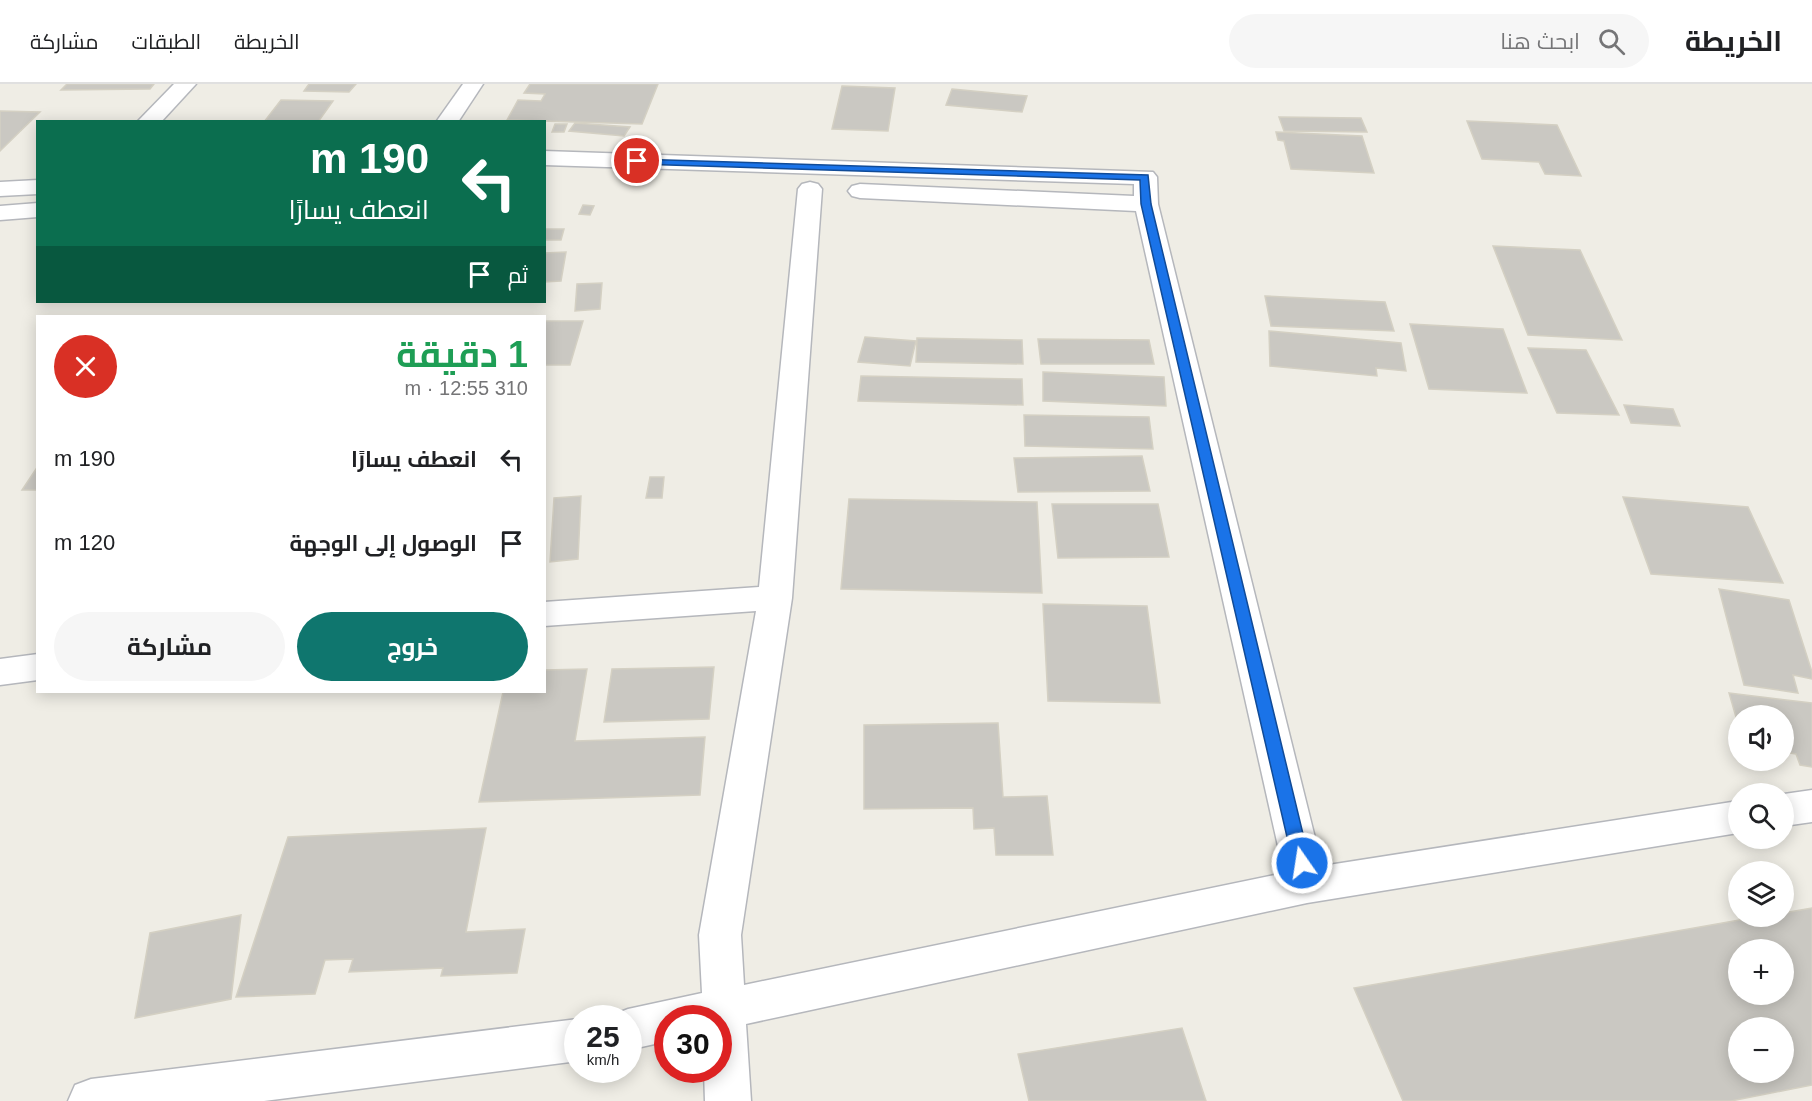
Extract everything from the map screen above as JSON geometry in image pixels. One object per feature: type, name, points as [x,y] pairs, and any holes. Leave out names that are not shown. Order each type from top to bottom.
[{"type":"street","points":[[150,120],[186,84]]},
{"type":"street","points":[[448,120],[473,84]]},
{"type":"street","points":[[546,158],[1145,177],[1146,204],[1307,886]]},
{"type":"street","points":[[586,181],[727,186]]},
{"type":"street","points":[[0,189],[36,186]]},
{"type":"street","points":[[723,1005],[720,935],[775,598],[817,189],[1146,204]]},
{"type":"street","points":[[0,213],[36,210]]},
{"type":"street","points":[[546,614],[775,598]]},
{"type":"street","points":[[0,672],[36,667]]},
{"type":"street","points":[[1794,809],[1812,806]]},
{"type":"street","points":[[732,1008],[1307,886],[1728,819]]},
{"type":"street","points":[[91,1101],[564,1042]]},
{"type":"street","points":[[727,1083],[728,1101]]},
{"type":"building","points":[[67,84],[154,84],[150,89],[61,90]]},
{"type":"building","points":[[309,84],[356,84],[349,92],[304,91]]},
{"type":"building","points":[[530,84],[658,84],[642,124],[507,120],[518,100],[541,101],[545,94],[524,93]]},
{"type":"building","points":[[842,86],[895,88],[888,131],[832,129]]},
{"type":"building","points":[[952,89],[1027,96],[1022,112],[946,105]]},
{"type":"building","points":[[281,100],[333,101],[319,120],[266,120]]},
{"type":"building","points":[[0,111],[40,112],[0,151]]},
{"type":"building","points":[[1279,117],[1361,118],[1367,132],[1284,131]]},
{"type":"building","points":[[1467,121],[1557,125],[1581,176],[1545,174],[1539,162],[1482,159]]},
{"type":"building","points":[[575,123],[630,127],[624,136],[569,131]]},
{"type":"building","points":[[555,124],[567,124],[564,132],[552,132]]},
{"type":"building","points":[[1276,132],[1362,136],[1374,173],[1291,169],[1284,141],[1278,140]]},
{"type":"building","points":[[583,205],[594,206],[590,215],[579,214]]},
{"type":"building","points":[[546,229],[564,229],[561,240],[546,240]]},
{"type":"building","points":[[1493,246],[1580,250],[1622,340],[1528,335]]},
{"type":"building","points":[[566,252],[561,281],[546,282],[546,253]]},
{"type":"building","points":[[602,283],[600,309],[575,311],[577,284]]},
{"type":"building","points":[[1265,296],[1385,302],[1394,331],[1271,326]]},
{"type":"building","points":[[546,321],[583,321],[570,365],[546,365]]},
{"type":"building","points":[[1410,324],[1503,329],[1527,393],[1429,389]]},
{"type":"building","points":[[1269,331],[1401,343],[1406,371],[1376,368],[1377,376],[1270,366]]},
{"type":"building","points":[[865,337],[916,341],[910,366],[858,362]]},
{"type":"building","points":[[917,338],[1022,340],[1023,364],[916,362]]},
{"type":"building","points":[[1038,339],[1149,340],[1154,364],[1041,364]]},
{"type":"building","points":[[1528,348],[1586,350],[1619,415],[1557,413]]},
{"type":"building","points":[[1043,372],[1164,377],[1166,406],[1043,401]]},
{"type":"building","points":[[861,376],[1022,379],[1023,405],[858,401]]},
{"type":"building","points":[[1624,405],[1673,409],[1680,426],[1631,423]]},
{"type":"building","points":[[1024,415],[1149,417],[1153,449],[1025,446]]},
{"type":"building","points":[[1142,456],[1150,491],[1018,492],[1014,458]]},
{"type":"building","points":[[36,469],[36,490],[22,490]]},
{"type":"building","points":[[650,477],[664,477],[662,498],[646,498]]},
{"type":"building","points":[[581,496],[578,559],[550,562],[554,498]]},
{"type":"building","points":[[1623,497],[1748,507],[1783,583],[1651,574]]},
{"type":"building","points":[[849,499],[1037,502],[1042,593],[841,589]]},
{"type":"building","points":[[1052,504],[1158,504],[1169,557],[1058,558]]},
{"type":"building","points":[[1719,589],[1789,600],[1812,672],[1812,679],[1793,675],[1798,693],[1744,685]]},
{"type":"building","points":[[1043,604],[1147,606],[1160,703],[1048,701]]},
{"type":"building","points":[[714,667],[709,719],[604,722],[612,669]]},
{"type":"building","points":[[587,669],[575,741],[705,737],[700,795],[479,802],[503,693],[546,693],[546,670]]},
{"type":"building","points":[[1729,693],[1812,703],[1812,767],[1800,765],[1794,754],[1794,705],[1732,705]]},
{"type":"building","points":[[998,723],[1003,797],[1047,796],[1053,855],[996,855],[994,828],[974,829],[973,808],[864,809],[864,725]]},
{"type":"building","points":[[486,828],[466,932],[525,929],[517,973],[441,976],[443,968],[349,972],[353,959],[325,960],[315,994],[236,997],[288,837]]},
{"type":"building","points":[[1812,908],[1812,1085],[1731,1101],[1403,1101],[1354,988],[1728,922],[1728,927],[1794,927],[1794,911]]},
{"type":"building","points":[[241,915],[231,999],[135,1018],[150,933]]},
{"type":"building","points":[[1182,1028],[1206,1101],[1029,1101],[1018,1054]]},
{"type":"route","points":[[637,161],[1145,177],[1146,204],[1302,863]]}]
